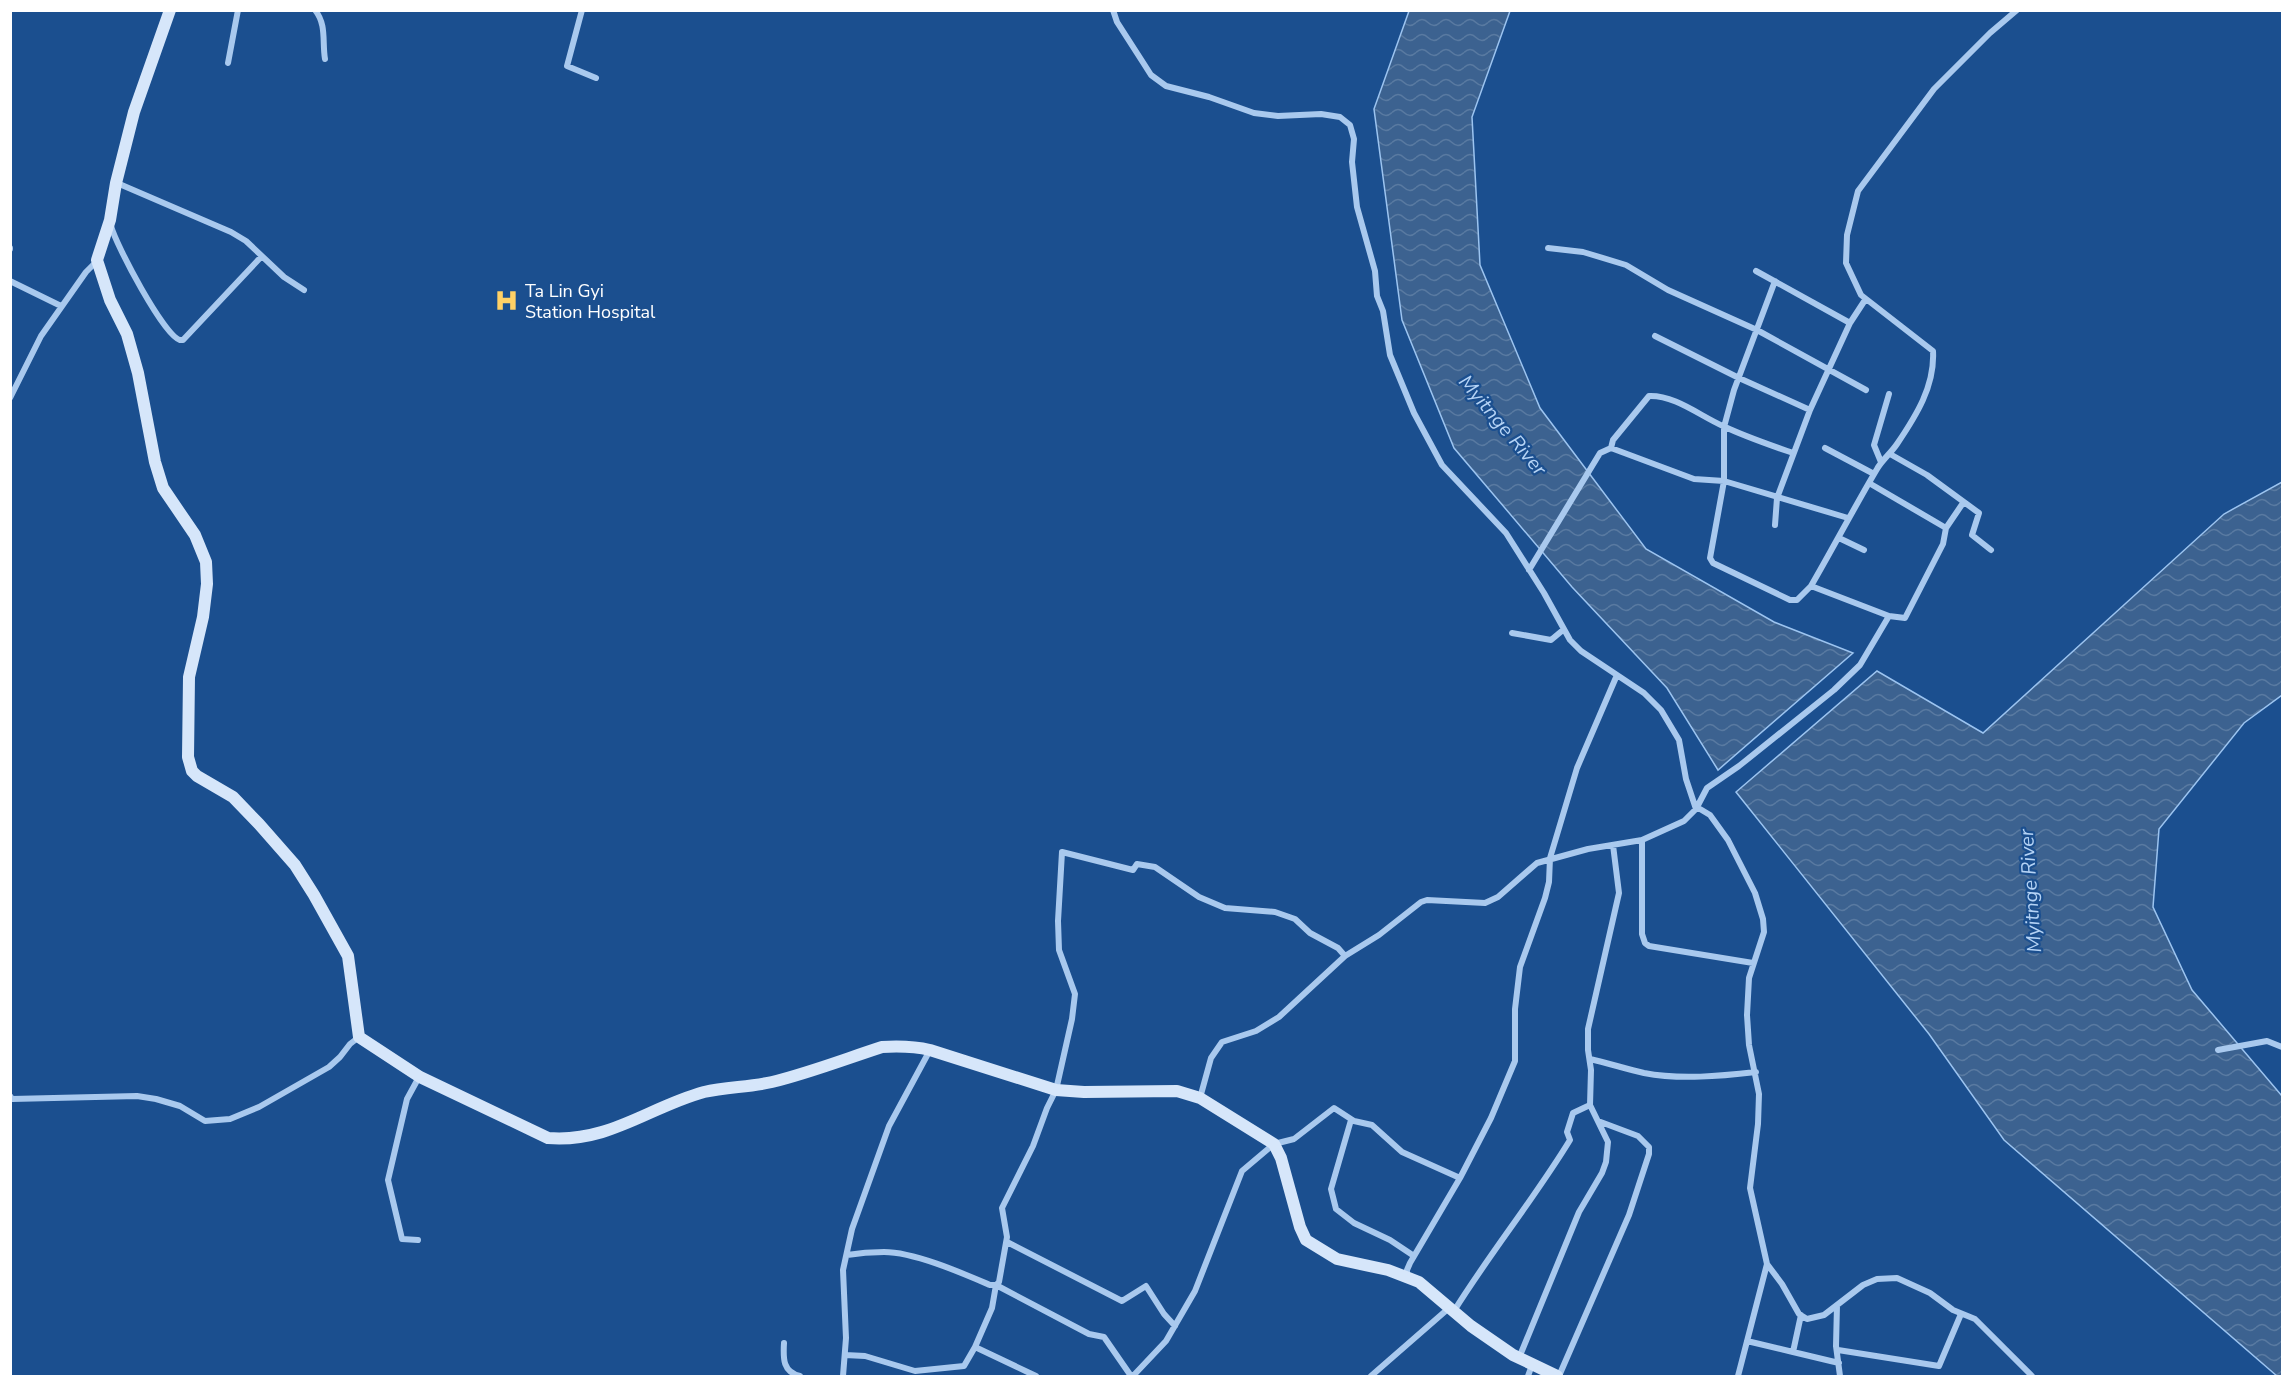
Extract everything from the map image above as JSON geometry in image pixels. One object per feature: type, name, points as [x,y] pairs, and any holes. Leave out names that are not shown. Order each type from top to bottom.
[{"type":"street","points":[[10,398],[41,336],[97,260],[110,220],[116,183],[134,112],[170,10]]},
{"type":"street","points":[[228,63],[238,10]]},
{"type":"street","points":[[315,10],[323,26],[325,59]]},
{"type":"street","points":[[582,10],[567,66],[596,78]]},
{"type":"street","points":[[1113,10],[1151,75],[1166,86],[1209,97],[1254,114],[1278,116],[1321,114],[1341,117],[1350,125],[1354,139],[1352,162],[1357,207],[1375,271],[1377,296],[1383,310],[1390,355],[1436,456],[1462,488],[1506,533],[1570,640],[1581,651],[1644,693],[1661,710],[1679,740],[1686,779],[1696,809],[1710,815],[1719,826],[1755,893],[1763,919],[1764,932],[1753,963],[1748,987],[1747,1015],[1749,1045],[1756,1072],[1759,1109],[1750,1188],[1767,1264],[1802,1316],[1813,1319],[1824,1315],[1863,1284],[1877,1279],[1897,1278],[1930,1293],[1960,1314],[1975,1319],[2032,1377]]},
{"type":"street","points":[[1775,281],[1739,378],[1725,427],[1724,481],[1711,561],[1790,600],[1797,600],[1811,586],[1881,462],[1890,454],[1928,392],[1932,380],[1933,351],[1865,300],[1846,263],[1847,235],[1858,191],[1934,89],[1990,33],[2017,10]]},
{"type":"street","points":[[116,183],[231,232],[246,241],[284,277],[304,290]]},
{"type":"street","points":[[110,220],[120,251],[145,294],[171,335],[180,340],[183,340],[261,257]]},
{"type":"street","points":[[1548,248],[1582,252],[1626,265],[1668,290],[1757,330],[1866,390]]},
{"type":"street","points":[[97,260],[110,300],[127,334],[138,373],[155,462],[164,488],[195,535],[206,562],[207,584],[203,617],[189,677],[187,739],[192,771],[202,780],[233,797],[295,865],[348,956],[359,1037],[420,1077],[548,1137],[576,1139],[624,1126],[680,1100],[706,1092],[771,1082],[882,1047],[914,1046],[1056,1090],[1177,1092],[1200,1098],[1274,1144],[1281,1158],[1300,1227],[1306,1240],[1337,1259],[1388,1270],[1419,1282],[1471,1326],[1518,1359],[1530,1371],[1558,1377],[1629,1215],[1649,1154],[1649,1147],[1638,1137],[1598,1121]]},
{"type":"street","points":[[1756,271],[1850,323]]},
{"type":"street","points":[[10,281],[61,306]]},
{"type":"street","points":[[1774,525],[1778,498],[1810,410],[1850,323],[1865,300]]},
{"type":"street","points":[[1655,336],[1810,410]]},
{"type":"street","points":[[1881,462],[1874,445],[1889,394]]},
{"type":"street","points":[[1611,448],[1613,440],[1649,396],[1667,398],[1725,427],[1793,453]]},
{"type":"street","points":[[1529,570],[1600,453],[1611,448],[1694,479],[1724,481],[1848,518]]},
{"type":"street","points":[[1826,448],[1874,474]]},
{"type":"street","points":[[1890,454],[1927,475],[1979,513],[1972,535],[1990,550]]},
{"type":"street","points":[[1869,483],[1946,528]]},
{"type":"street","points":[[1811,586],[1888,616],[1905,618],[1943,544],[1946,528],[1963,503]]},
{"type":"street","points":[[1839,538],[1864,550]]},
{"type":"street","points":[[1200,1098],[1211,1058],[1222,1042],[1257,1031],[1279,1017],[1345,956],[1379,935],[1421,902],[1427,900],[1485,903],[1498,897],[1537,863],[1550,858],[1642,840],[1684,821],[1696,809],[1707,788],[1739,766],[1834,690],[1860,665],[1888,616]]},
{"type":"street","points":[[1512,633],[1551,640],[1563,630]]},
{"type":"street","points":[[1407,1278],[1407,1270],[1414,1256],[1460,1178],[1491,1118],[1515,1061],[1515,1009],[1520,967],[1545,898],[1549,882],[1550,858],[1577,768],[1617,675]]},
{"type":"street","points":[[1642,840],[1642,934],[1645,943],[1649,946],[1753,963]]},
{"type":"street","points":[[1518,1359],[1579,1212],[1602,1173],[1608,1153],[1608,1142],[1590,1105],[1588,1029],[1619,893],[1612,845]]},
{"type":"street","points":[[845,1355],[865,1356],[915,1371],[964,1366],[992,1308],[1007,1242],[1002,1208],[1033,1146],[1056,1090],[1072,1018],[1075,994],[1059,950],[1058,921],[1062,852],[1133,870],[1137,864],[1155,867],[1199,897],[1225,908],[1275,912],[1294,919],[1310,933],[1338,948],[1345,956]]},
{"type":"street","points":[[10,1096],[12,1099],[137,1096],[180,1106],[205,1121],[230,1119],[259,1107],[329,1067],[359,1037]]},
{"type":"street","points":[[2218,1050],[2267,1041],[2283,1047]]},
{"type":"street","points":[[843,1377],[845,1355],[843,1270],[852,1229],[889,1126],[930,1050]]},
{"type":"street","points":[[1590,1059],[1645,1073],[1673,1076],[1756,1072]]},
{"type":"street","points":[[418,1240],[402,1239],[388,1180],[407,1099],[420,1077]]},
{"type":"street","points":[[1371,1377],[1452,1310],[1503,1241],[1570,1140],[1568,1132],[1573,1113],[1590,1105]]},
{"type":"street","points":[[846,1254],[898,1253],[926,1260],[996,1285],[1089,1334],[1104,1337],[1132,1377],[1166,1341],[1201,1279],[1237,1179],[1242,1171],[1274,1144],[1294,1138],[1334,1108],[1351,1120],[1367,1123],[1402,1152],[1460,1178]]},
{"type":"street","points":[[1351,1120],[1330,1189],[1336,1209],[1354,1223],[1390,1240],[1414,1256]]},
{"type":"street","points":[[1007,1242],[1122,1301],[1146,1286],[1175,1326]]},
{"type":"street","points":[[1738,1377],[1767,1264]]},
{"type":"street","points":[[1837,1305],[1836,1346],[1840,1377]]},
{"type":"street","points":[[1838,1350],[1939,1366],[1960,1314]]},
{"type":"street","points":[[1793,1352],[1802,1316]]},
{"type":"street","points":[[1747,1341],[1839,1363]]},
{"type":"street","points":[[784,1343],[783,1359],[786,1368],[792,1374],[800,1377]]},
{"type":"street","points":[[975,1347],[1036,1377]]},
{"type":"water","name":"Myitnge River","points":[[1409,11],[1510,11],[1472,117],[1480,265],[1540,408],[1646,549],[1774,622],[1853,653],[1718,770],[1667,688],[1572,587],[1454,448],[1402,320],[1374,109]]},
{"type":"water","name":"Myitnge River","points":[[2282,482],[2282,695],[2244,723],[2159,829],[2153,907],[2192,990],[2282,1096],[2282,1376],[2277,1376],[2004,1140],[1929,1034],[1736,792],[1877,671],[1983,733],[2224,514]]},
{"type":"place","name":"Ta Lin Gyi Station Hospital","points":[[507,301]]}]
